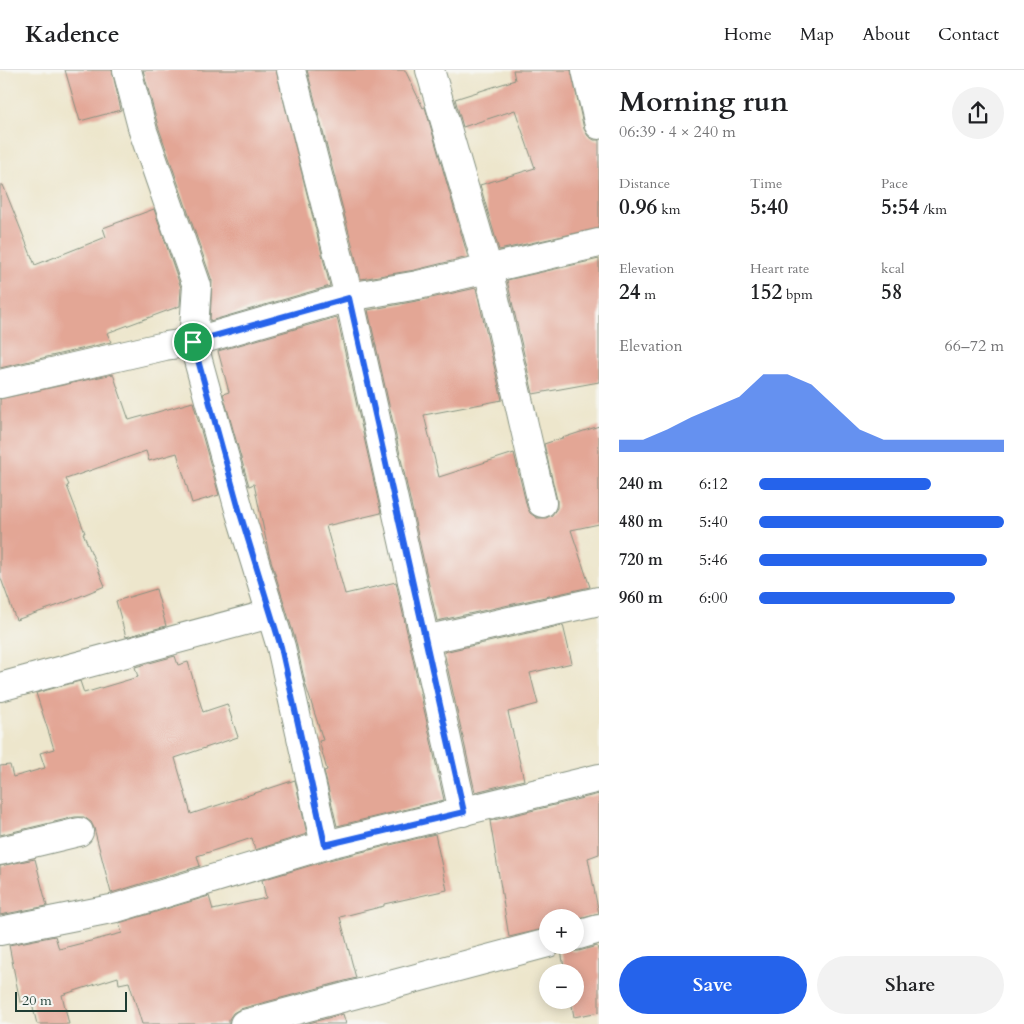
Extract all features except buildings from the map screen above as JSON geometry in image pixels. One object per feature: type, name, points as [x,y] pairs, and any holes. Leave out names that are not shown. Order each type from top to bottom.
[{"type":"street","points":[[126,70],[143,131],[196,286],[193,342],[240,513],[281,647],[325,845]]},
{"type":"street","points":[[291,70],[349,298],[464,812]]},
{"type":"street","points":[[430,70],[488,269],[542,503]]},
{"type":"street","points":[[586,70],[599,125]]},
{"type":"street","points":[[0,384],[165,346],[193,342],[349,298],[418,285],[599,243]]},
{"type":"street","points":[[425,640],[599,601]]},
{"type":"street","points":[[0,687],[270,614]]},
{"type":"street","points":[[0,931],[116,908],[325,845],[599,778]]},
{"type":"street","points":[[0,851],[79,832]]},
{"type":"street","points":[[584,934],[599,930]]},
{"type":"street","points":[[244,1024],[539,945]]},
{"type":"route","points":[[349,298],[464,812],[325,845],[281,647],[240,513],[193,342],[349,298]]}]
